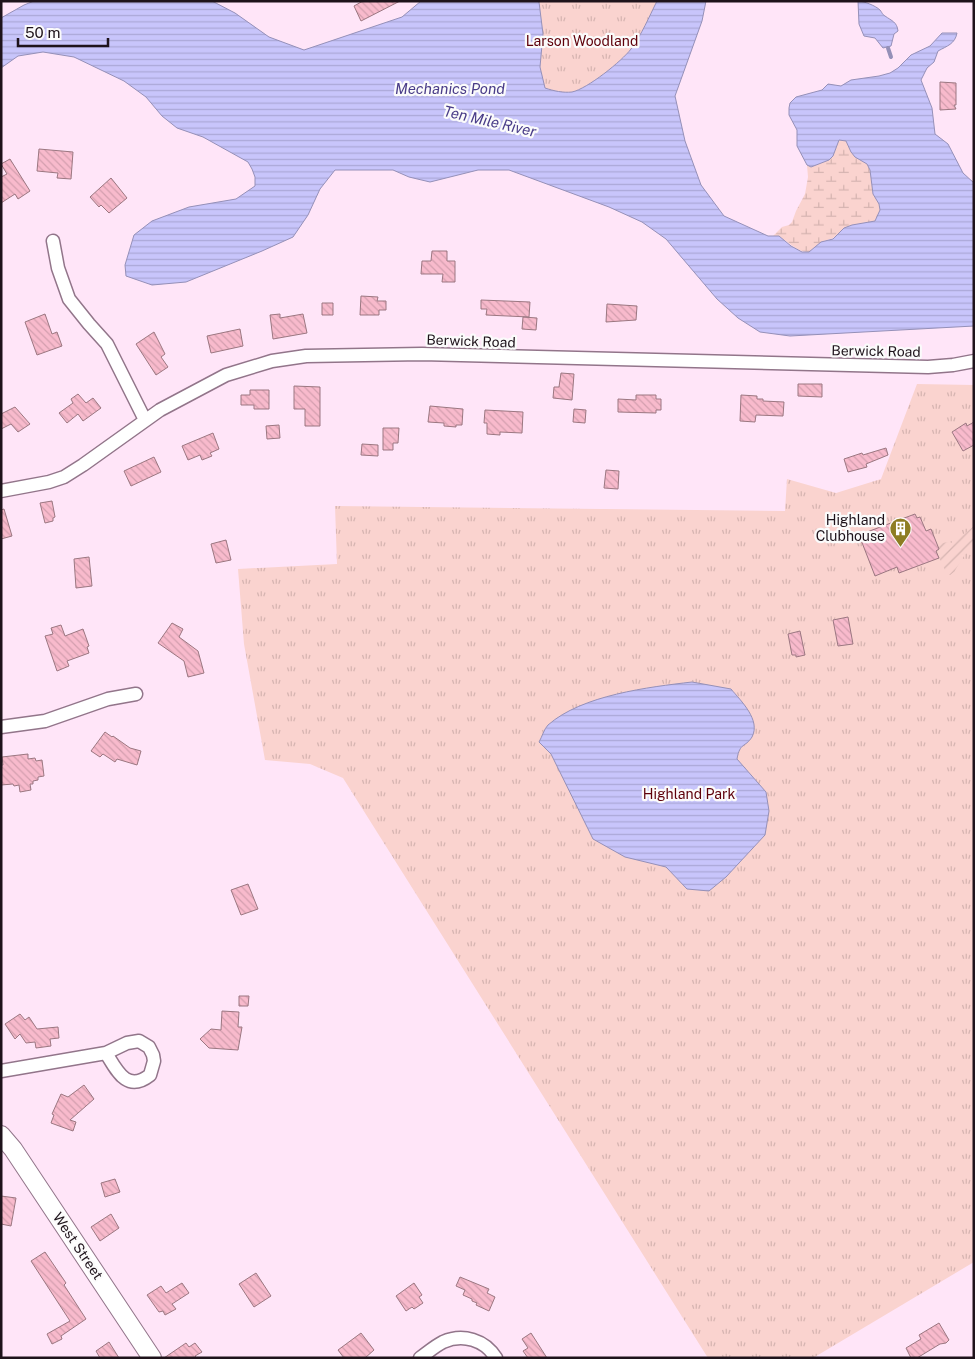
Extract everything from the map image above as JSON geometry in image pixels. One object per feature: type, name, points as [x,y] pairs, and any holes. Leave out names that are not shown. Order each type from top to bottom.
[{"type":"main road","name":"West Street","points":[[1,1135],[13,1149],[152,1358]]},
{"type":"street","points":[[53,241],[58,268],[69,299],[107,344],[145,420]]},
{"type":"street","name":"Berwick Road","points":[[1,491],[49,482],[64,476],[83,465],[145,420],[195,390],[226,375],[272,361],[306,356],[422,354],[928,367],[974,361]]},
{"type":"street","points":[[1,727],[46,721],[108,698],[136,694]]},
{"type":"street","points":[[1,1071],[106,1053]]},
{"type":"street","points":[[420,1358],[444,1341],[464,1338],[477,1340],[492,1350],[496,1358]]},
{"type":"green space","name":"Larson Woodland","points":[[536,1],[657,1],[631,49],[612,67],[578,90],[558,92],[545,89],[540,67],[543,34],[539,2]]},
{"type":"green space","points":[[843,139],[855,157],[867,164],[870,170],[873,194],[880,210],[875,221],[845,228],[833,238],[821,242],[809,252],[799,250],[783,239],[773,236],[782,227],[792,222],[805,194],[808,177],[807,165],[817,164],[828,159],[833,155],[839,140]]},
{"type":"green space","name":"Highland Park","points":[[917,384],[974,385],[974,1262],[813,1358],[708,1358],[343,778],[310,764],[265,760],[244,644],[238,569],[337,564],[335,506],[785,511],[787,479],[836,493],[881,479]]},
{"type":"green space","points":[[974,526],[974,540],[954,572],[950,575],[946,574],[936,551],[939,549],[937,544],[953,543]]},
{"type":"water","name":"Mechanics Pond","points":[[34,1],[212,1],[235,13],[269,37],[304,50],[402,17],[421,1],[536,1],[539,2],[543,34],[540,67],[545,88],[558,92],[572,92],[595,80],[631,49],[657,1],[706,1],[702,21],[675,96],[685,141],[701,185],[724,216],[768,236],[779,236],[802,252],[809,252],[821,242],[833,239],[844,228],[875,221],[880,210],[873,194],[870,170],[867,164],[855,157],[846,141],[839,140],[833,156],[829,160],[811,167],[807,165],[797,146],[797,130],[789,115],[790,103],[796,97],[822,90],[828,84],[841,86],[851,80],[890,73],[911,55],[930,46],[942,33],[957,33],[952,42],[938,51],[934,62],[927,68],[921,80],[932,108],[935,134],[948,144],[963,173],[974,183],[974,326],[790,336],[760,332],[738,318],[717,299],[666,239],[642,222],[609,207],[509,170],[478,170],[430,182],[409,177],[393,170],[335,170],[320,189],[308,215],[293,237],[186,282],[152,285],[126,276],[125,265],[134,235],[152,221],[189,207],[236,199],[255,186],[255,177],[252,169],[248,162],[203,137],[177,128],[162,116],[146,97],[124,81],[74,57],[43,52],[18,56],[1,68],[1,18]]},
{"type":"water","points":[[858,1],[876,7],[895,24],[898,31],[894,34],[891,46],[883,48],[875,38],[864,36],[859,24]]},
{"type":"water","points":[[692,682],[731,689],[749,711],[754,724],[754,731],[752,737],[741,747],[737,759],[766,792],[769,811],[765,835],[726,877],[709,891],[687,889],[666,867],[625,857],[593,839],[551,754],[539,742],[548,725],[579,706],[617,694]]},
{"type":"building","points":[[363,1],[400,1],[361,21],[354,6]]},
{"type":"building","points":[[940,82],[956,83],[956,105],[954,105],[956,109],[940,110]]},
{"type":"building","points":[[39,149],[73,152],[71,179],[57,178],[58,173],[37,171]]},
{"type":"building","points":[[10,159],[30,191],[18,199],[15,194],[1,203],[1,177],[7,174],[1,164]]},
{"type":"building","points":[[111,178],[127,198],[109,213],[101,205],[99,207],[90,197]]},
{"type":"building","points":[[432,251],[447,251],[447,261],[455,261],[455,282],[442,282],[443,274],[421,274],[422,261],[431,261]]},
{"type":"building","points":[[361,296],[378,297],[377,301],[386,301],[386,310],[379,310],[379,315],[360,315]]},
{"type":"building","points":[[481,300],[530,302],[529,317],[486,315],[487,309],[481,309]]},
{"type":"building","points":[[322,303],[333,303],[333,315],[322,315]]},
{"type":"building","points":[[607,304],[637,306],[636,320],[606,322]]},
{"type":"building","points":[[45,314],[52,334],[57,332],[62,346],[37,355],[25,322]]},
{"type":"building","points":[[280,314],[280,318],[303,314],[307,333],[273,339],[270,315]]},
{"type":"building","points":[[523,317],[537,318],[536,330],[522,329]]},
{"type":"building","points":[[240,329],[243,346],[211,353],[207,336]]},
{"type":"building","points":[[154,332],[165,354],[161,357],[168,367],[156,375],[136,344]]},
{"type":"building","points":[[561,373],[574,374],[572,400],[553,398],[554,387],[559,387]]},
{"type":"building","points":[[798,384],[822,384],[822,397],[798,396]]},
{"type":"building","points":[[294,386],[320,387],[320,426],[305,426],[305,409],[294,409]]},
{"type":"building","points":[[250,390],[269,390],[269,409],[254,409],[254,405],[241,405],[241,395],[250,395]]},
{"type":"building","points":[[78,394],[86,403],[93,398],[101,408],[83,421],[78,414],[67,423],[59,413],[73,403],[71,399]]},
{"type":"building","points":[[636,395],[656,395],[656,399],[661,399],[661,410],[656,410],[656,413],[618,412],[618,399],[636,400]]},
{"type":"building","points":[[741,395],[757,396],[757,399],[763,399],[763,401],[784,402],[783,416],[756,415],[755,422],[740,421]]},
{"type":"building","points":[[430,406],[463,409],[462,425],[456,425],[456,427],[444,426],[444,423],[428,422]]},
{"type":"building","points":[[15,407],[30,424],[18,432],[11,424],[1,429],[1,414]]},
{"type":"building","points":[[574,409],[586,410],[585,423],[573,422]]},
{"type":"building","points":[[485,410],[523,412],[522,433],[500,432],[500,435],[487,434],[487,423],[484,423]]},
{"type":"building","points":[[974,422],[974,445],[963,451],[952,432],[966,423],[967,426]]},
{"type":"building","points":[[279,425],[280,438],[267,439],[266,426]]},
{"type":"building","points":[[383,428],[399,428],[398,443],[393,443],[393,450],[383,450]]},
{"type":"building","points":[[213,433],[219,449],[210,453],[212,456],[202,460],[200,455],[188,460],[182,446]]},
{"type":"building","points":[[362,444],[378,445],[378,456],[361,455]]},
{"type":"building","points":[[886,448],[888,455],[866,464],[867,467],[848,472],[844,459]]},
{"type":"building","points":[[154,457],[161,472],[131,486],[124,471]]},
{"type":"building","points":[[606,470],[619,471],[618,489],[604,488]]},
{"type":"building","points":[[52,501],[55,517],[53,521],[45,523],[40,503]]},
{"type":"building","points":[[4,509],[12,536],[1,539],[1,510]]},
{"type":"building","name":"Highland Clubhouse","points":[[915,514],[917,518],[920,517],[926,531],[931,529],[939,549],[936,551],[939,558],[899,573],[897,567],[875,576],[861,540],[869,538],[867,532]]},
{"type":"building","points":[[226,540],[231,560],[216,563],[211,544]]},
{"type":"building","points":[[89,557],[92,586],[76,588],[74,559]]},
{"type":"building","points":[[848,617],[853,644],[838,646],[833,620]]},
{"type":"building","points":[[172,623],[183,629],[179,637],[198,651],[204,673],[188,677],[184,661],[158,643]]},
{"type":"building","points":[[61,625],[65,636],[83,629],[89,646],[87,647],[89,653],[67,661],[69,666],[57,671],[45,636],[53,634],[51,628]]},
{"type":"building","points":[[800,631],[805,655],[796,657],[796,655],[792,655],[788,634]]},
{"type":"building","points":[[105,732],[130,748],[141,751],[137,765],[117,759],[115,762],[103,754],[100,757],[91,751]]},
{"type":"building","points":[[28,754],[28,759],[42,760],[44,776],[38,777],[38,780],[30,784],[31,790],[20,792],[19,785],[1,785],[2,757]]},
{"type":"building","points":[[248,884],[258,909],[241,915],[231,890]]},
{"type":"building","points":[[239,996],[249,996],[248,1006],[239,1006]]},
{"type":"building","points":[[222,1011],[239,1012],[238,1027],[242,1027],[238,1050],[209,1048],[200,1039],[211,1029],[221,1030]]},
{"type":"building","points":[[20,1014],[25,1020],[29,1017],[37,1029],[58,1027],[59,1038],[50,1039],[51,1046],[36,1048],[35,1042],[26,1043],[20,1034],[15,1039],[5,1024]]},
{"type":"building","points":[[84,1085],[94,1099],[70,1120],[76,1122],[73,1131],[51,1123],[54,1115],[52,1114],[61,1094],[68,1097]]},
{"type":"building","points":[[115,1179],[120,1192],[105,1197],[101,1183]]},
{"type":"building","points":[[1,1196],[16,1198],[11,1226],[1,1224]]},
{"type":"building","points":[[111,1214],[119,1228],[100,1241],[91,1227]]},
{"type":"building","points":[[45,1252],[66,1283],[64,1285],[86,1319],[61,1336],[62,1339],[52,1344],[47,1334],[70,1321],[31,1261]]},
{"type":"building","points":[[256,1273],[271,1296],[254,1307],[239,1284]]},
{"type":"building","points":[[460,1277],[489,1289],[487,1293],[495,1297],[489,1311],[476,1305],[477,1303],[472,1301],[472,1299],[463,1295],[465,1290],[456,1286]]},
{"type":"building","points":[[182,1283],[189,1293],[172,1304],[176,1309],[165,1315],[163,1311],[159,1312],[147,1295],[161,1286],[166,1293]]},
{"type":"building","points":[[414,1283],[422,1295],[419,1297],[423,1303],[414,1309],[412,1307],[406,1311],[396,1296]]},
{"type":"building","points":[[939,1323],[949,1340],[917,1358],[911,1358],[906,1348],[921,1339],[919,1335]]},
{"type":"building","points":[[361,1333],[374,1350],[365,1358],[344,1358],[338,1350]]},
{"type":"building","points":[[531,1333],[547,1358],[528,1358],[523,1351],[528,1348],[522,1339]]},
{"type":"building","points":[[109,1342],[119,1358],[100,1358],[96,1351]]},
{"type":"building","points":[[186,1343],[189,1347],[195,1343],[202,1352],[195,1356],[197,1358],[164,1358]]},
{"type":"waterway","points":[[888,48],[891,57]]},
{"type":"place","name":"Highland Clubhouse","points":[[901,547]]},
{"type":"water label","name":"Ten Mile River","points":[[490,121]]}]
